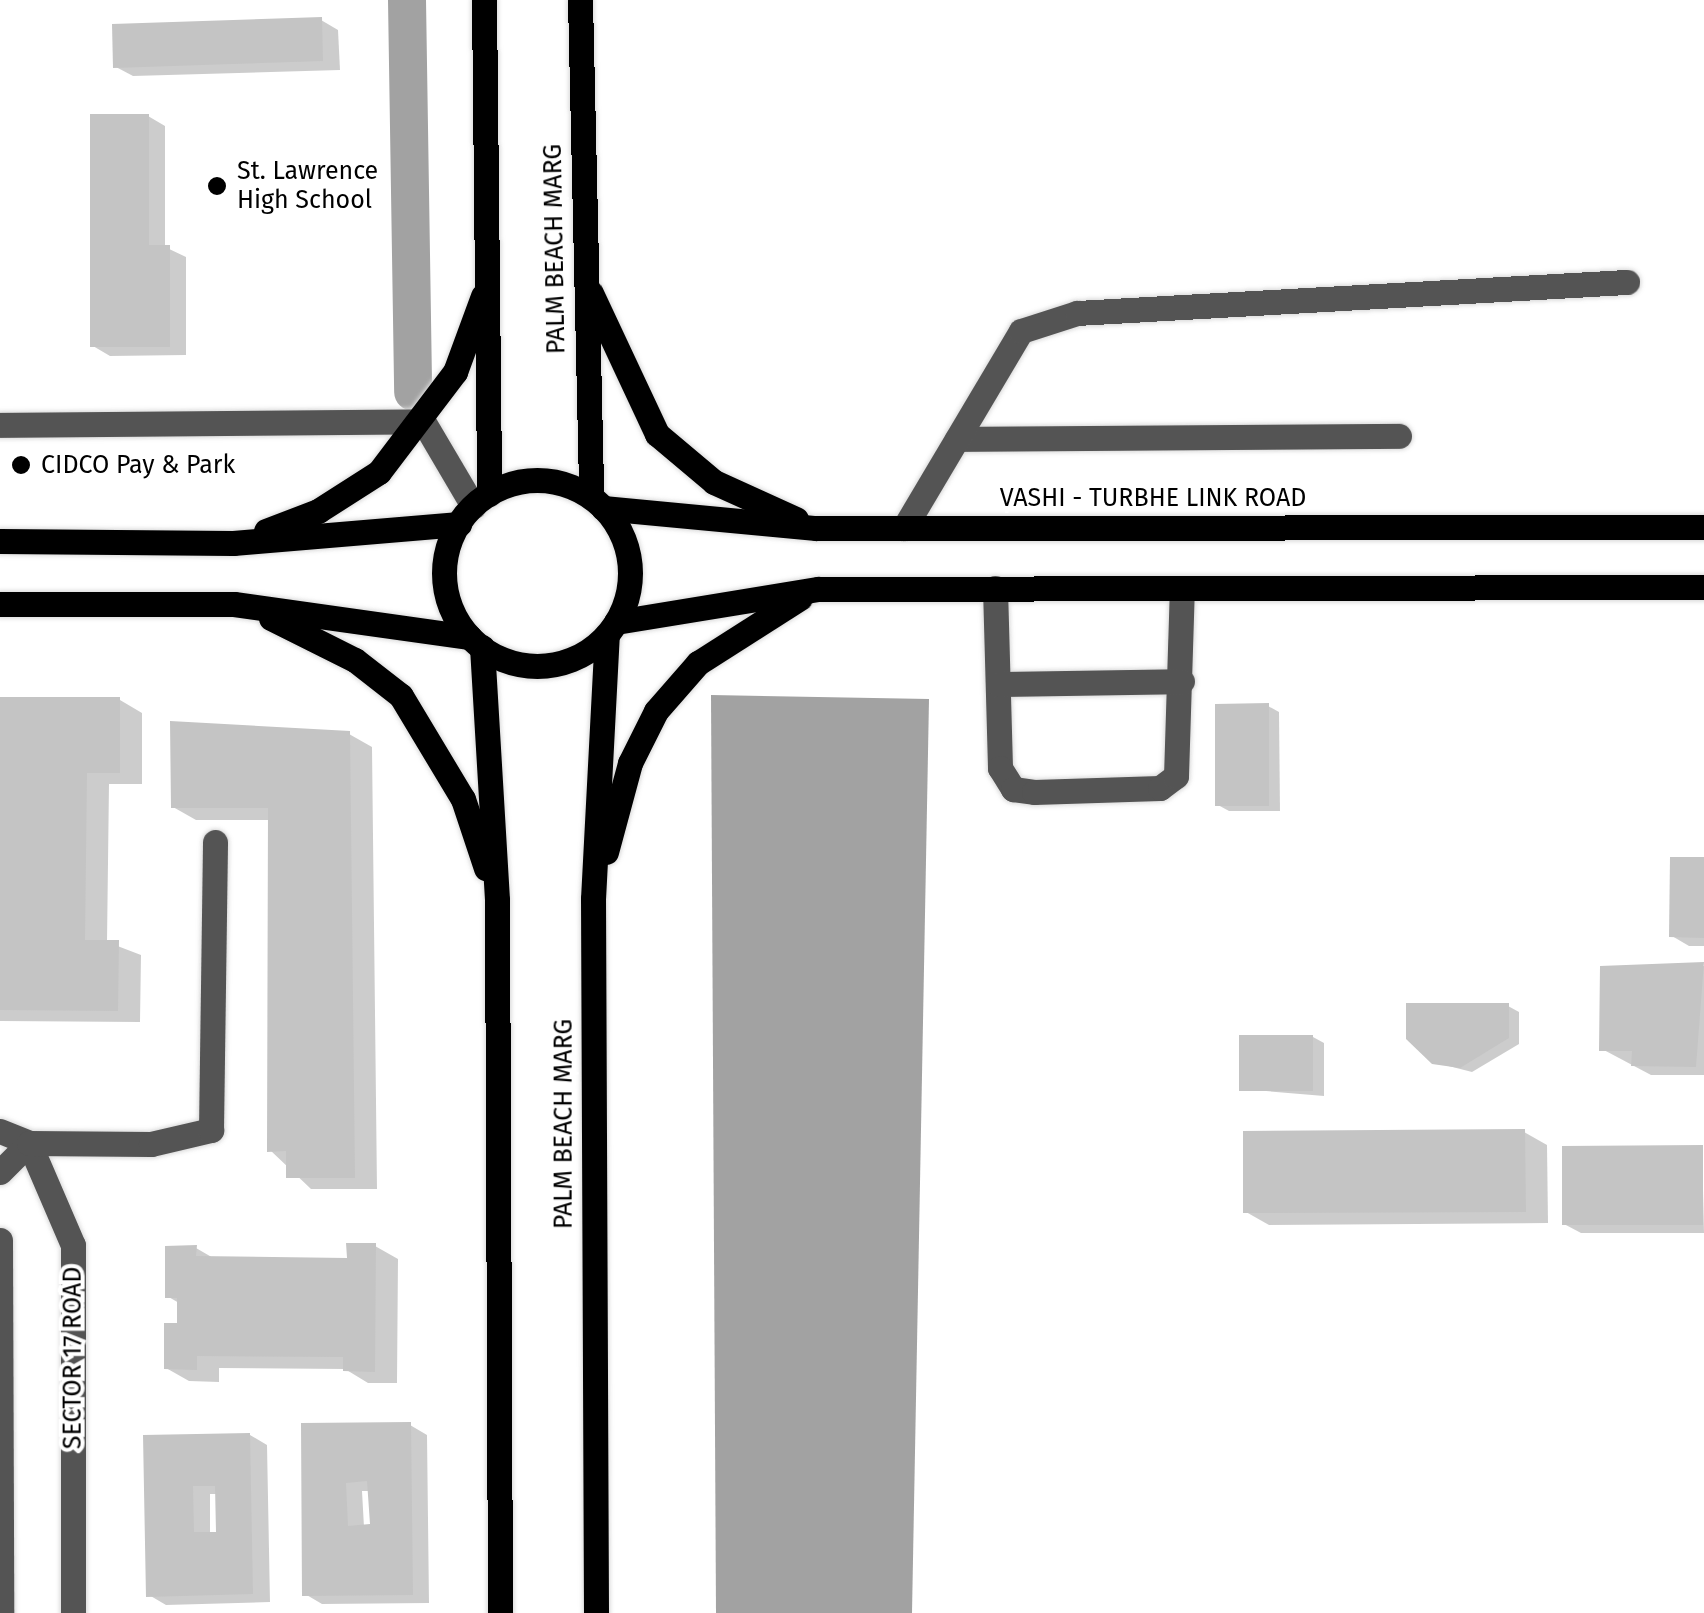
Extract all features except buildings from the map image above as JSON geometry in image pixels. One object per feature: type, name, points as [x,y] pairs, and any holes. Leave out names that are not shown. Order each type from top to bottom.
[{"type":"main road","points":[[484,0],[489,280],[474,508],[444,583],[476,642],[497,900],[500,1613]]},
{"type":"main road","name":"PALM BEACH MARG","points":[[580,0],[585,279],[597,502]]},
{"type":"main road","points":[[585,279],[657,434],[714,482],[816,528]]},
{"type":"main road","points":[[233,542],[318,511],[379,472],[423,421],[455,372],[489,280]]},
{"type":"main road","points":[[0,541],[233,542],[474,508],[543,481],[597,502],[630,563],[612,628]]},
{"type":"main road","name":"VASHI - TURBHE LINK ROAD","points":[[597,502],[816,528],[1704,527]]},
{"type":"main road","points":[[0,604],[234,604],[476,642],[524,665],[554,664],[612,628],[818,589],[1704,586]]},
{"type":"main road","points":[[593,899],[630,764],[656,711],[698,664],[818,589]]},
{"type":"main road","points":[[234,604],[307,633],[401,696],[463,799],[497,900]]},
{"type":"main road","name":"PALM BEACH MARG","points":[[596,1613],[593,899],[612,628]]},
{"type":"street","points":[[904,528],[1021,331],[1077,314],[1626,282]]},
{"type":"street","points":[[0,424],[423,421],[474,508]]},
{"type":"street","points":[[957,439],[1399,436]]},
{"type":"street","points":[[995,588],[1000,768],[1013,789],[1034,792],[1160,788],[1176,776],[1182,588]]},
{"type":"street","points":[[998,684],[1182,681]]},
{"type":"street","points":[[0,1131],[29,1143],[150,1144],[211,1130],[216,842]]},
{"type":"street","points":[[0,1172],[29,1143]]},
{"type":"street","name":"SECTOR 17 ROAD","points":[[29,1143],[73,1244],[73,1613]]},
{"type":"street","points":[[0,1240],[1,1613]]},
{"type":"shaded area","points":[[711,695],[929,699],[912,1613],[716,1613]]},
{"type":"waterway","points":[[407,0],[413,392]]},
{"type":"place","name":"St. Lawrence High School","points":[[217,186]]},
{"type":"place","name":"CIDCO Pay & Park","points":[[21,465]]}]
